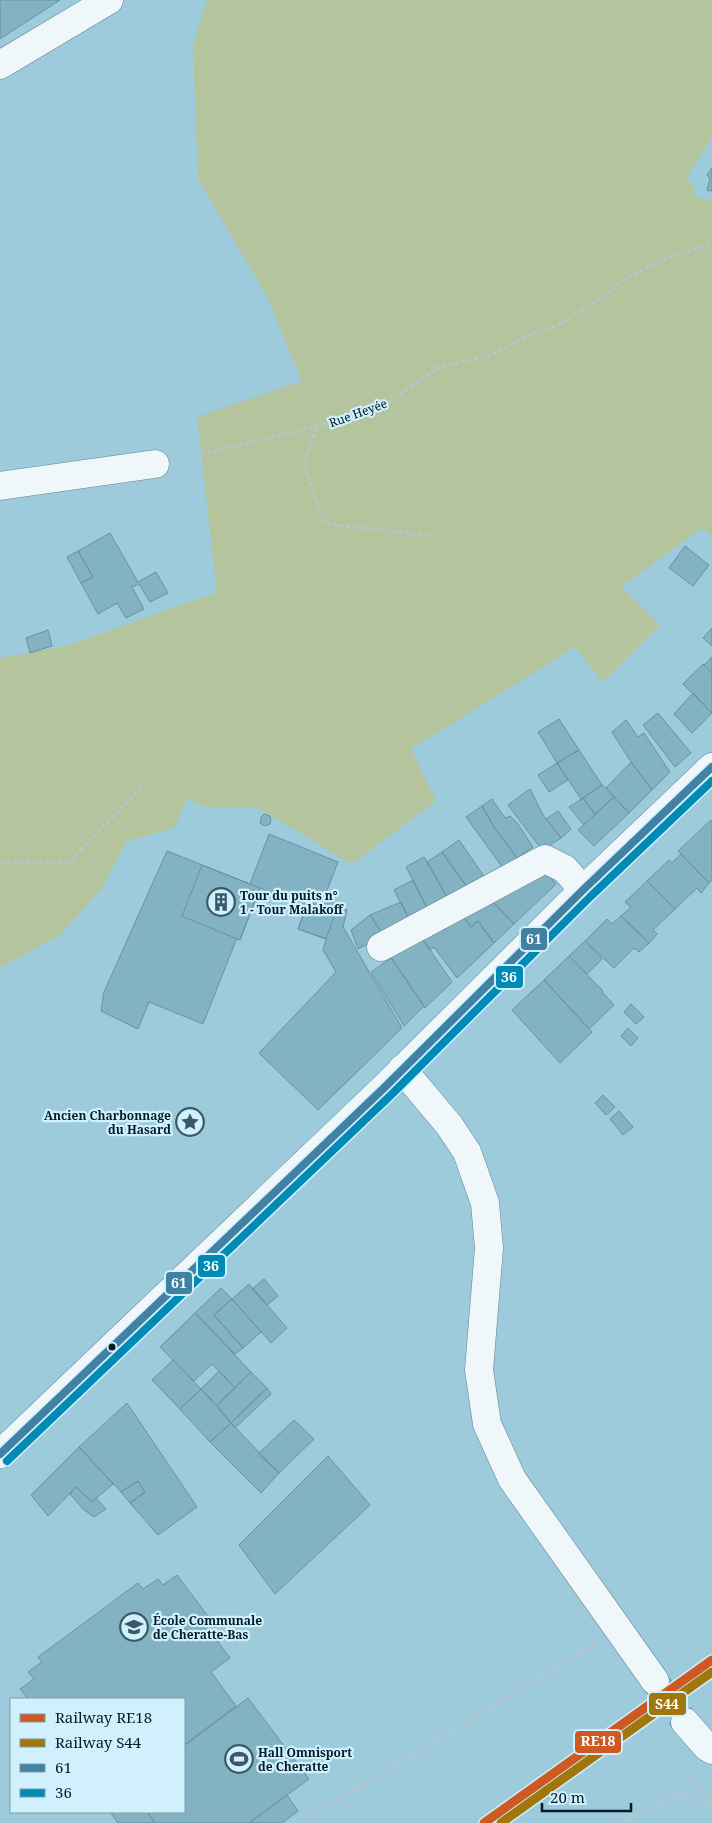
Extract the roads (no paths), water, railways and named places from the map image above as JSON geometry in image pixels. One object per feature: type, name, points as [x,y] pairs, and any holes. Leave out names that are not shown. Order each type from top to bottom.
[{"type":"street","points":[[0,65],[109,0]]},
{"type":"street","points":[[0,486],[155,464]]},
{"type":"street","points":[[0,1454],[402,1069],[583,890],[712,767]]},
{"type":"street","points":[[381,947],[544,859],[565,869],[583,890]]},
{"type":"street","points":[[402,1069],[449,1125],[467,1152],[485,1203],[489,1248],[479,1370],[488,1424],[512,1479],[655,1681]]},
{"type":"street","points":[[685,1722],[707,1747],[712,1750]]},
{"type":"tunnel","points":[[655,1681],[685,1722]]},
{"type":"rail line","name":"RE18","points":[[484,1823],[712,1660]]},
{"type":"rail line","name":"S44","points":[[501,1823],[712,1672]]},
{"type":"place","name":"Tour du puits n° 1 - Tour Malakoff","points":[[221,902]]},
{"type":"place","name":"Ancien Charbonnage du Hasard","points":[[190,1122]]},
{"type":"place","name":"École Communale de Cheratte-Bas","points":[[134,1627]]},
{"type":"place","name":"Hall Omnisport de Cheratte","points":[[239,1759]]}]
